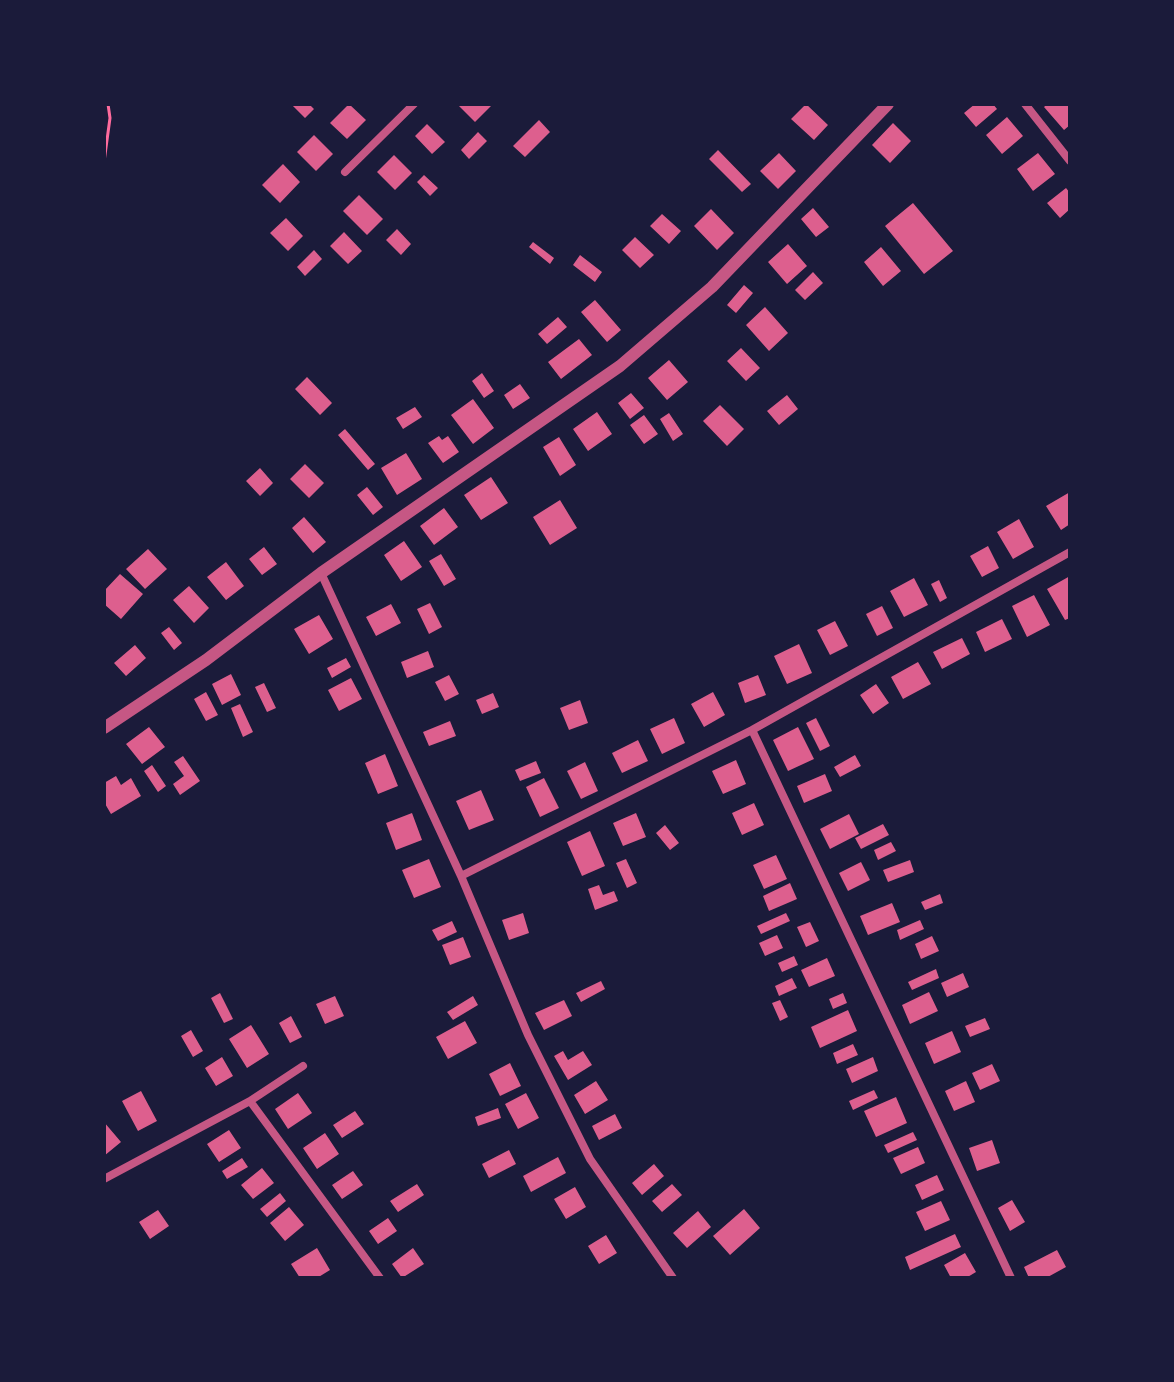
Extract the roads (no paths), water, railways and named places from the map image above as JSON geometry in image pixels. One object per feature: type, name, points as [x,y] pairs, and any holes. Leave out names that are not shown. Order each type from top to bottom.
[{"type":"street","points":[[345,172],[414,104]]},
{"type":"street","points":[[104,728],[206,660],[321,573],[620,366],[712,287],[888,104]]},
{"type":"street","points":[[1025,104],[1070,161]]},
{"type":"street","points":[[461,876],[752,730],[1070,552]]},
{"type":"street","points":[[321,573],[461,876],[528,1035],[590,1159],[673,1278]]},
{"type":"street","points":[[752,730],[1011,1278]]},
{"type":"street","points":[[104,1179],[250,1101],[303,1066]]},
{"type":"street","points":[[250,1101],[380,1278]]}]
